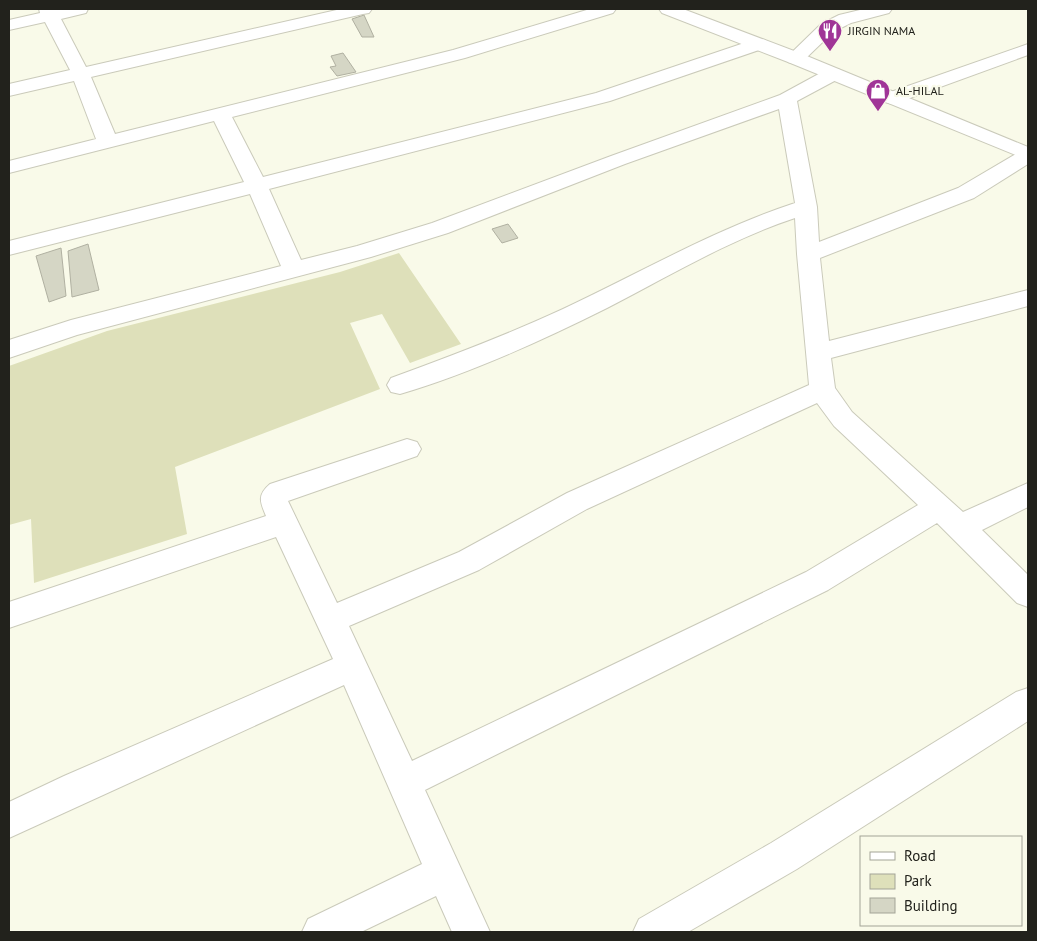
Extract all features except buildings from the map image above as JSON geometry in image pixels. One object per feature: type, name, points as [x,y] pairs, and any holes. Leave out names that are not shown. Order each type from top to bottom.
[{"type":"street","points":[[9,24],[48,12],[80,9]]},
{"type":"street","points":[[9,90],[80,72],[363,9]]},
{"type":"street","points":[[9,167],[459,54],[607,9]]},
{"type":"street","points":[[668,9],[795,58],[1028,154]]},
{"type":"street","points":[[823,9],[828,28]]},
{"type":"street","points":[[795,58],[828,28],[845,19],[883,9]]},
{"type":"street","points":[[48,12],[80,72],[108,143]]},
{"type":"street","points":[[9,248],[603,97],[759,44]]},
{"type":"street","points":[[892,98],[1028,49]]},
{"type":"street","points":[[9,349],[71,328],[294,270],[440,228],[618,160],[786,99],[833,74]]},
{"type":"street","points":[[786,99],[806,207],[808,254],[822,390],[843,419],[949,517],[1028,594]]},
{"type":"street","points":[[221,115],[256,184],[294,270]]},
{"type":"street","points":[[808,254],[966,193],[1028,154]]},
{"type":"street","points":[[400,385],[529,334],[594,305],[713,245],[778,215],[806,207]]},
{"type":"street","points":[[819,352],[1028,298]]},
{"type":"street","points":[[330,620],[470,561],[577,501],[822,390]]},
{"type":"street","points":[[407,449],[280,492],[274,497],[274,502],[352,666],[471,932]]},
{"type":"street","points":[[404,783],[949,517],[1028,494]]},
{"type":"street","points":[[9,616],[284,522]]},
{"type":"street","points":[[9,820],[76,788],[352,666]]},
{"type":"street","points":[[652,932],[784,856],[1028,703]]},
{"type":"street","points":[[320,932],[444,873]]},
{"type":"green space","points":[[399,253],[461,344],[410,363],[382,314],[350,323],[380,389],[175,467],[187,534],[34,583],[31,519],[9,525],[9,366],[107,331],[340,272]]},
{"type":"place","name":"JIRGIN NAMA","points":[[830,52]]},
{"type":"place","name":"AL-HILAL","points":[[878,112]]}]
